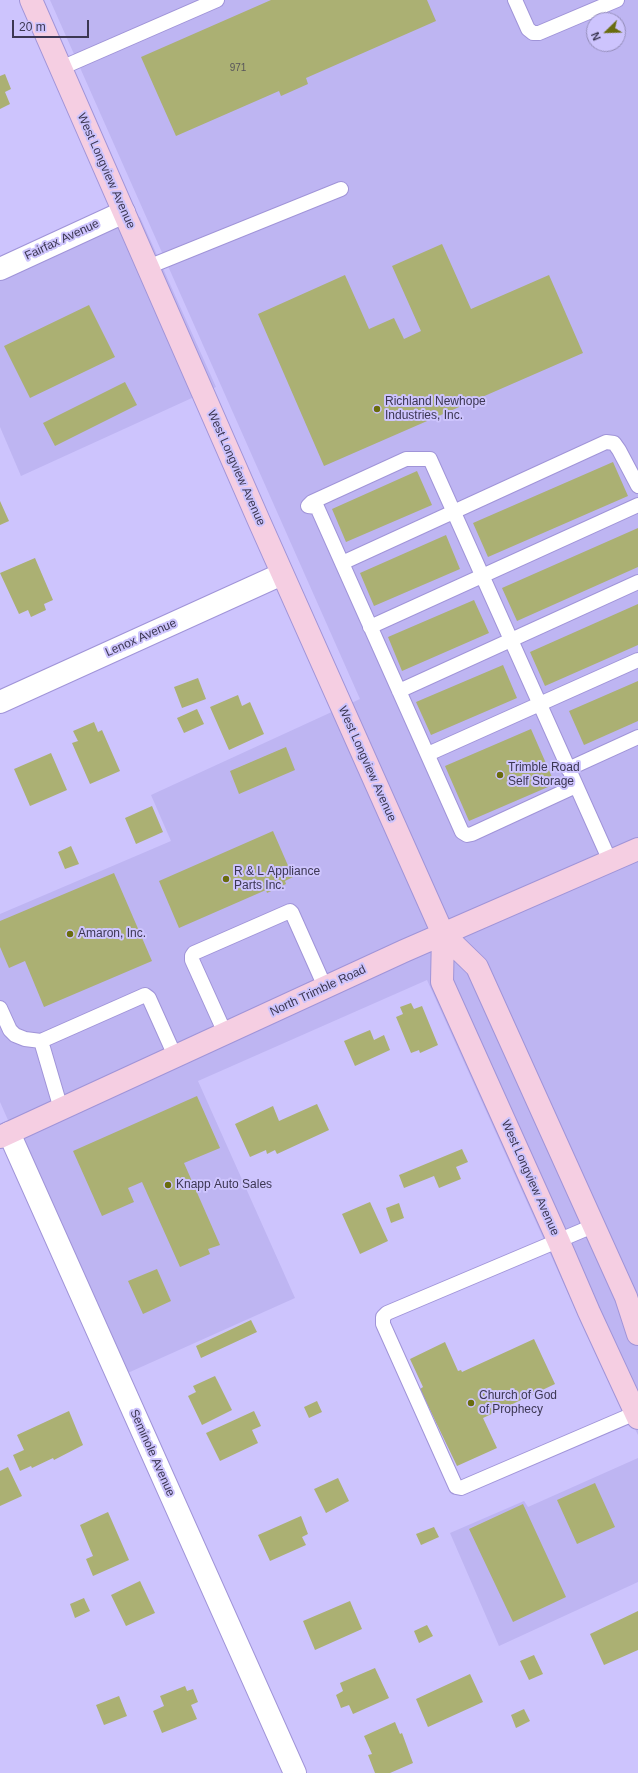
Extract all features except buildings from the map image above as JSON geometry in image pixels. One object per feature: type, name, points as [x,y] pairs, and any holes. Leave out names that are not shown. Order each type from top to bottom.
[{"type":"street","name":"West Longview Avenue","points":[[31,0],[282,574],[443,934],[477,967],[626,1297],[638,1334]]},
{"type":"street","name":"Fairfax Avenue","points":[[0,269],[124,212]]},
{"type":"street","name":"Lenox Avenue","points":[[0,702],[282,574]]},
{"type":"street","name":"North Trimble Road","points":[[4,1135],[325,987],[638,849]]},
{"type":"street","name":"West Longview Avenue","points":[[443,934],[442,982],[589,1312],[637,1414]]},
{"type":"street","name":"Seminole Avenue","points":[[4,1135],[295,1773]]},
{"type":"lane","points":[[61,68],[217,0]]},
{"type":"lane","points":[[516,0],[528,29],[533,33],[539,34],[617,0]]},
{"type":"lane","points":[[148,267],[341,190]]},
{"type":"lane","points":[[342,563],[606,442],[614,443],[638,486]]},
{"type":"lane","points":[[576,786],[472,834],[467,835],[462,832],[317,507],[308,506],[312,502],[406,459],[430,458],[610,861]]},
{"type":"lane","points":[[370,627],[638,505]]},
{"type":"lane","points":[[400,691],[638,582]]},
{"type":"lane","points":[[428,754],[638,660]]},
{"type":"lane","points":[[568,769],[638,737]]},
{"type":"lane","points":[[225,1033],[192,960],[194,953],[290,912],[292,913],[325,987]]},
{"type":"lane","points":[[0,1008],[10,1030],[15,1035],[25,1039],[41,1041],[145,995],[149,998],[175,1056]]},
{"type":"lane","points":[[41,1041],[61,1108]]},
{"type":"lane","points":[[593,1226],[387,1313],[383,1317],[383,1324],[456,1487],[461,1488],[637,1414]]},
{"type":"shaded area","points":[[50,0],[638,0],[638,1435],[580,1320],[427,980],[198,1081],[295,1298],[121,1376],[0,1102],[0,914],[171,841],[151,795],[360,699]]},
{"type":"shaded area","points":[[140,217],[216,387],[21,476],[0,427],[0,280]]},
{"type":"shaded area","points":[[638,1458],[638,1582],[499,1646],[450,1533],[524,1501],[528,1507]]},
{"type":"place","name":"Richland Newhope Industries, Inc.","points":[[377,409]]},
{"type":"place","name":"Trimble Road Self Storage","points":[[500,775]]},
{"type":"place","name":"R & L Appliance Parts Inc.","points":[[226,879]]},
{"type":"place","name":"Amaron, Inc.","points":[[70,934]]},
{"type":"place","name":"Knapp Auto Sales","points":[[168,1185]]},
{"type":"place","name":"Church of God of Prophecy","points":[[471,1403]]}]
